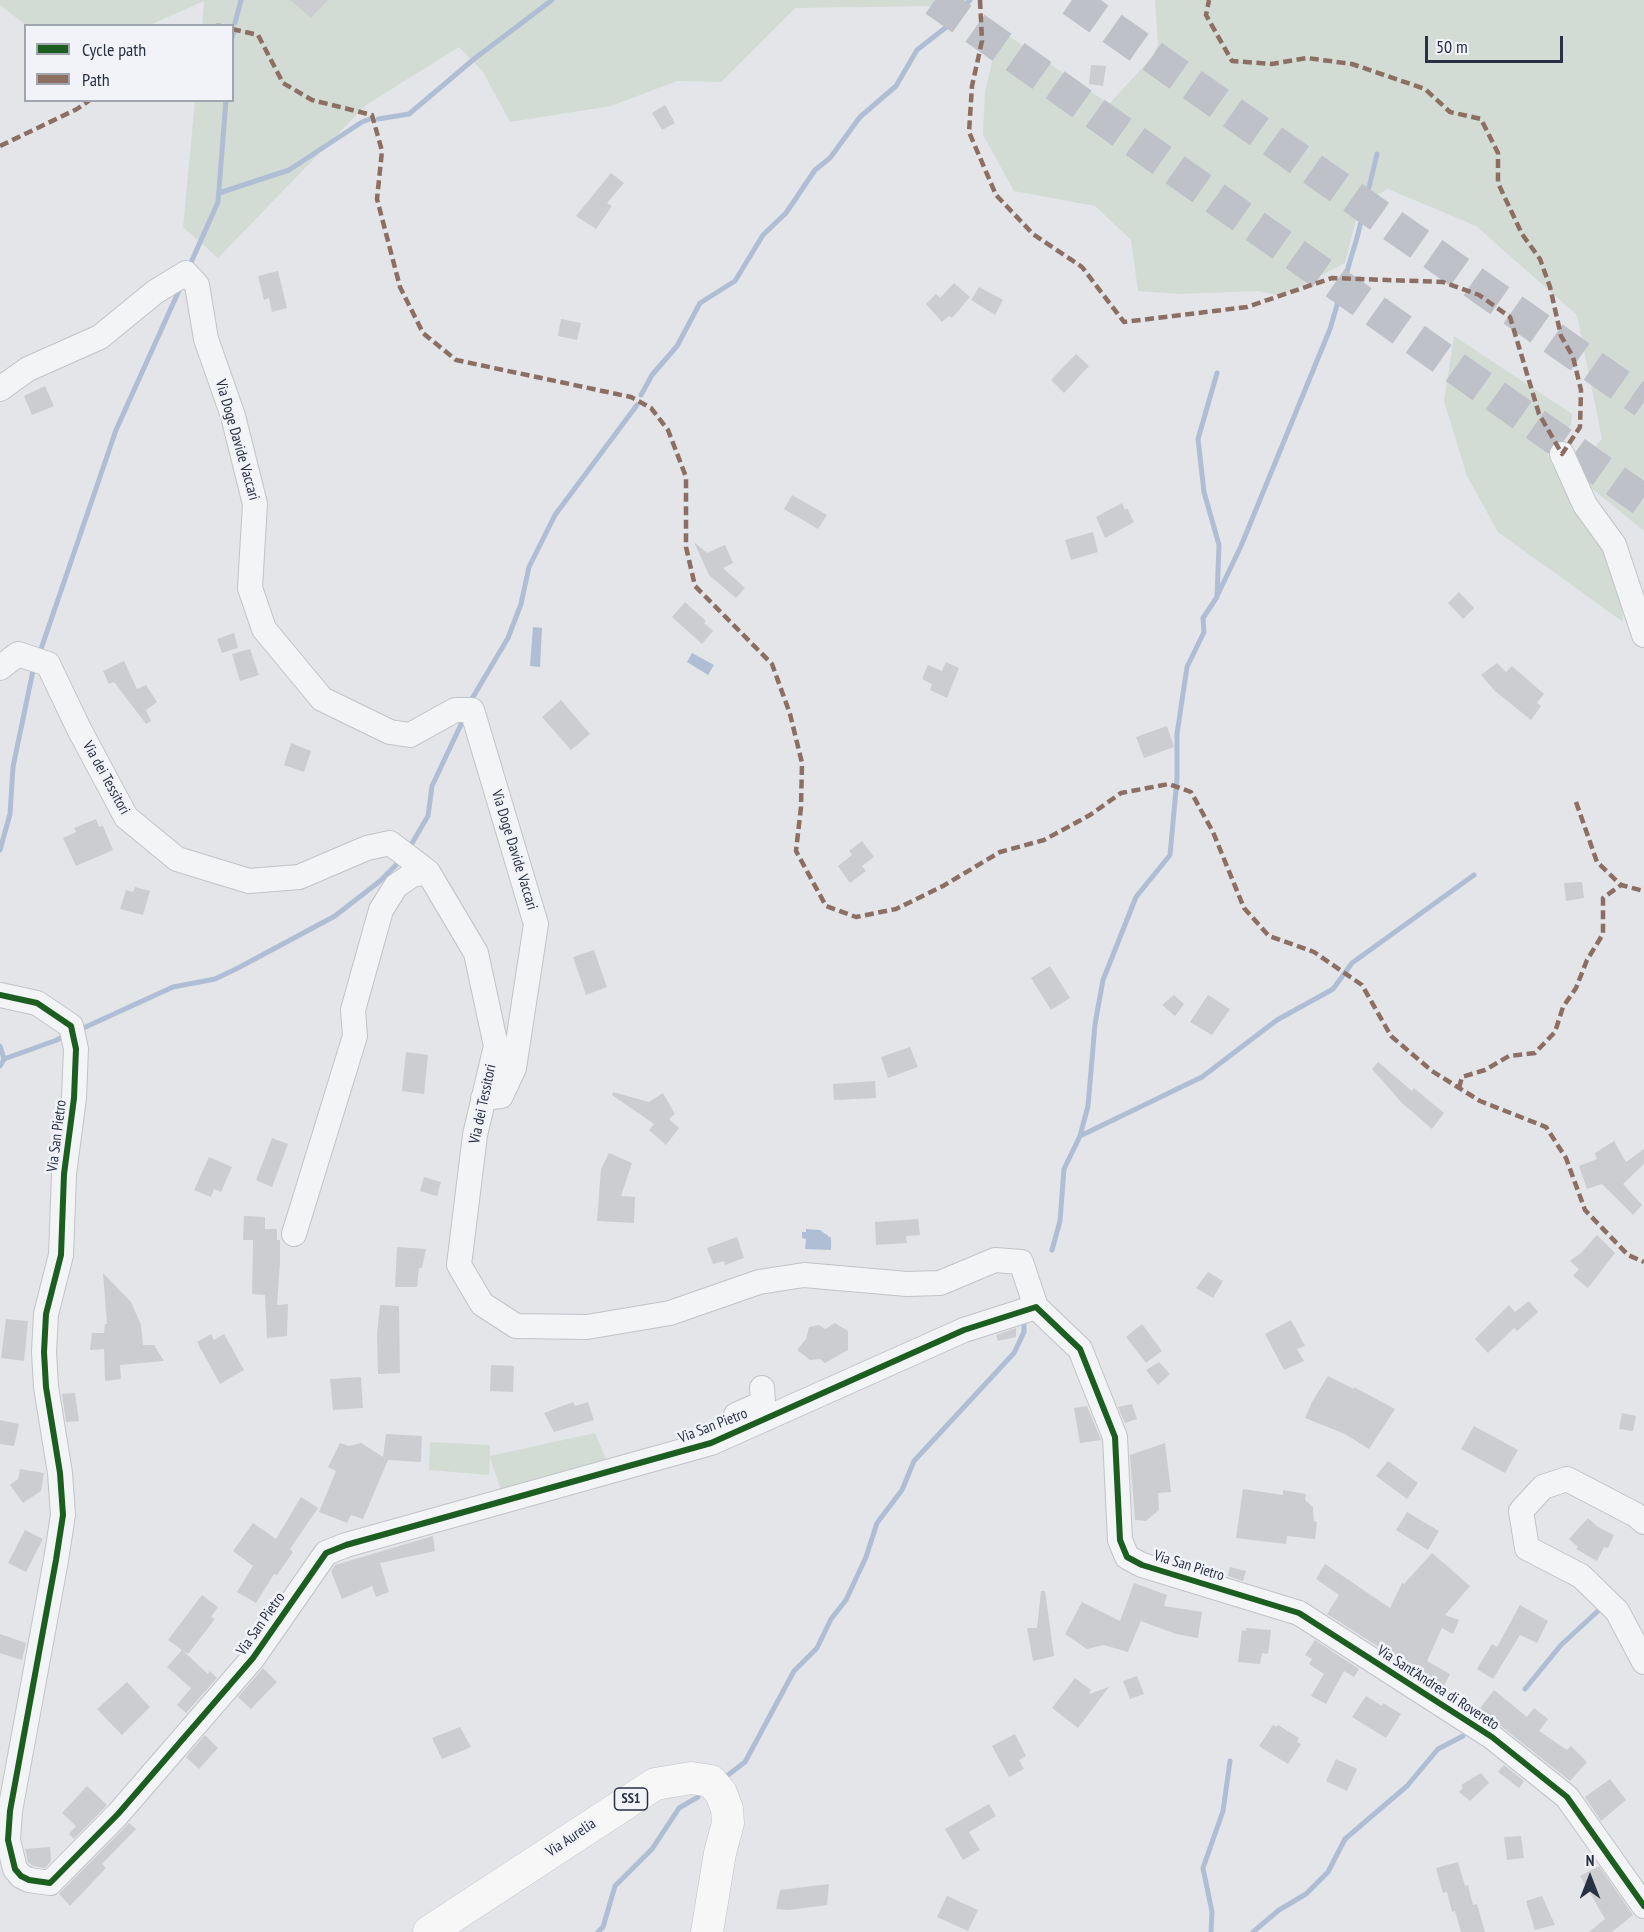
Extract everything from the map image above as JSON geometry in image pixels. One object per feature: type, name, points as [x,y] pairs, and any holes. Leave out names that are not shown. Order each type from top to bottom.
[{"type":"main road","name":"Via Aurelia","points":[[429,1932],[655,1784],[691,1778],[711,1781],[721,1793],[727,1809],[728,1823],[720,1853],[707,1932]]},
{"type":"street","name":"Via Doge Davide Vaccari","points":[[0,389],[28,369],[100,337],[155,292],[186,273],[197,285],[206,339],[233,416],[255,504],[250,588],[264,628],[322,699],[390,732],[410,735],[455,710],[472,710],[537,924],[514,1068],[501,1096],[483,1098]]},
{"type":"street","points":[[1562,454],[1585,505],[1614,545],[1644,635]]},
{"type":"street","name":"Via dei Tessitori","points":[[0,668],[18,654],[48,664],[79,729],[126,817],[177,859],[249,881],[298,877],[367,848],[390,843],[428,872],[476,953],[496,1046],[475,1135],[459,1264],[482,1304],[516,1326],[587,1327],[670,1313],[759,1282],[804,1275],[907,1284],[940,1283],[995,1260],[1021,1262],[1036,1307]]},
{"type":"street","points":[[294,1234],[355,1036],[353,1010],[381,910],[396,886],[412,875],[428,872]]},
{"type":"street","name":"Via San Pietro","points":[[0,995],[37,1003],[71,1026],[76,1049],[74,1098],[64,1174],[61,1255],[46,1314],[44,1352],[46,1387],[60,1473],[63,1515],[9,1811],[8,1840],[15,1869],[29,1880],[50,1883],[118,1814],[253,1658],[326,1553],[346,1545],[711,1443],[964,1330],[1036,1307],[1080,1349],[1115,1437],[1120,1540],[1127,1557],[1142,1565],[1299,1613]]},
{"type":"street","points":[[683,1451],[697,1433],[763,1403],[762,1388]]},
{"type":"street","points":[[1644,1522],[1636,1515],[1567,1479],[1543,1487],[1521,1510],[1527,1548],[1581,1576],[1610,1604],[1617,1611],[1644,1662]]},
{"type":"street","name":"Via Sant'Andrea di Rovereto","points":[[1299,1613],[1492,1737],[1567,1797],[1644,1906]]},
{"type":"shaded area","points":[[0,0],[974,0],[936,6],[795,8],[721,82],[677,81],[611,106],[510,122],[483,72],[459,47],[366,105],[218,258],[183,227],[195,102],[234,102],[234,24],[202,24],[204,1],[152,24],[25,24],[0,5]]},
{"type":"shaded area","points":[[1155,0],[1644,0],[1644,531],[1590,487],[1585,458],[1602,439],[1577,315],[1476,226],[1388,189],[1360,204],[1345,263],[1281,296],[1257,291],[1180,294],[1138,291],[1131,240],[1095,206],[1014,191],[983,135],[985,91],[995,50],[994,26],[1109,104],[1153,56],[1158,44]]},
{"type":"shaded area","points":[[1454,336],[1572,414],[1571,425],[1547,453],[1576,512],[1620,542],[1623,622],[1498,532],[1467,476],[1444,401]]},
{"type":"shaded area","points":[[595,1433],[611,1471],[505,1501],[490,1458],[489,1475],[429,1470],[430,1442],[490,1445],[490,1456]]},
{"type":"water","points":[[533,627],[542,628],[540,667],[530,666]]},
{"type":"water","points":[[692,653],[714,665],[708,675],[687,662]]},
{"type":"water","points":[[806,1229],[820,1230],[831,1238],[831,1250],[805,1249],[806,1239],[802,1238],[802,1232],[806,1232]]},
{"type":"building","points":[[290,0],[328,0],[311,18]]},
{"type":"building","points":[[1091,65],[1106,66],[1103,86],[1089,84]]},
{"type":"building","points":[[665,105],[675,123],[662,130],[652,113]]},
{"type":"building","points":[[611,173],[624,183],[607,203],[612,206],[596,229],[576,216]]},
{"type":"building","points":[[278,271],[287,308],[272,312],[269,298],[264,300],[258,276]]},
{"type":"building","points":[[954,283],[970,297],[952,318],[949,316],[942,322],[926,304],[936,294],[940,298]]},
{"type":"building","points":[[979,287],[1003,300],[995,315],[971,300]]},
{"type":"building","points":[[561,319],[581,323],[577,340],[558,336]]},
{"type":"building","points":[[1076,354],[1089,366],[1064,393],[1051,380]]},
{"type":"building","points":[[45,386],[54,406],[32,415],[24,396]]},
{"type":"building","points":[[792,495],[827,515],[818,529],[784,509]]},
{"type":"building","points":[[1122,503],[1134,522],[1105,538],[1096,517]]},
{"type":"building","points":[[1093,532],[1098,552],[1071,560],[1065,540]]},
{"type":"building","points":[[694,542],[707,553],[725,545],[733,563],[723,568],[745,588],[736,598],[709,575]]},
{"type":"building","points":[[1459,592],[1474,608],[1463,619],[1448,603]]},
{"type":"building","points":[[685,602],[706,621],[704,623],[713,631],[702,644],[672,617]]},
{"type":"building","points":[[234,633],[238,648],[222,653],[217,639]]},
{"type":"building","points":[[250,649],[259,675],[240,681],[232,654]]},
{"type":"building","points":[[124,661],[137,689],[146,685],[157,702],[146,710],[151,721],[146,724],[114,682],[109,684],[103,671]]},
{"type":"building","points":[[946,662],[959,668],[947,698],[930,690],[932,684],[922,679],[928,665],[942,671]]},
{"type":"building","points":[[1497,663],[1506,672],[1512,666],[1544,694],[1537,703],[1541,706],[1531,720],[1495,691],[1481,675]]},
{"type":"building","points":[[561,700],[590,734],[571,750],[542,717]]},
{"type":"building","points":[[1167,726],[1174,747],[1144,758],[1136,737]]},
{"type":"building","points":[[291,743],[311,751],[304,772],[284,765]]},
{"type":"building","points":[[96,819],[99,827],[103,826],[113,850],[76,866],[63,838],[76,832],[74,828]]},
{"type":"building","points":[[862,841],[874,857],[862,866],[866,871],[850,883],[838,866],[852,855],[849,851]]},
{"type":"building","points":[[1582,882],[1584,898],[1566,901],[1564,883]]},
{"type":"building","points":[[135,887],[150,891],[143,915],[120,909],[126,890],[133,892]]},
{"type":"building","points":[[594,950],[607,987],[586,995],[573,957]]},
{"type":"building","points":[[1050,966],[1070,998],[1051,1010],[1031,978]]},
{"type":"building","points":[[1174,995],[1184,1004],[1175,1016],[1162,1005]]},
{"type":"building","points":[[1208,995],[1230,1009],[1212,1035],[1190,1022]]},
{"type":"building","points":[[910,1047],[918,1067],[888,1078],[881,1057]]},
{"type":"building","points":[[406,1052],[428,1055],[424,1094],[402,1091]]},
{"type":"building","points":[[1378,1062],[1412,1091],[1414,1088],[1444,1113],[1432,1129],[1401,1102],[1372,1069]]},
{"type":"building","points":[[875,1081],[876,1098],[834,1100],[833,1084]]},
{"type":"building","points":[[613,1092],[649,1102],[663,1093],[675,1114],[669,1119],[679,1128],[666,1145],[649,1130],[654,1124],[612,1095]]},
{"type":"building","points":[[272,1138],[288,1144],[272,1187],[256,1180]]},
{"type":"building","points":[[1614,1141],[1626,1162],[1644,1149],[1644,1164],[1623,1184],[1642,1205],[1633,1215],[1602,1184],[1587,1189],[1579,1166],[1597,1159],[1595,1153]]},
{"type":"building","points":[[609,1153],[632,1163],[621,1196],[635,1197],[634,1223],[597,1221],[601,1169]]},
{"type":"building","points":[[209,1157],[232,1167],[221,1192],[214,1189],[211,1197],[194,1190]]},
{"type":"building","points":[[424,1177],[441,1182],[437,1196],[420,1191]]},
{"type":"building","points":[[244,1216],[265,1217],[265,1229],[277,1229],[277,1240],[280,1240],[280,1262],[277,1305],[288,1304],[287,1336],[267,1338],[265,1295],[252,1294],[253,1240],[243,1240]]},
{"type":"building","points":[[918,1219],[920,1235],[906,1236],[907,1243],[876,1245],[875,1222]]},
{"type":"building","points":[[1597,1235],[1615,1253],[1588,1288],[1573,1276],[1579,1269],[1570,1261],[1581,1253]]},
{"type":"building","points":[[737,1237],[744,1258],[725,1265],[724,1261],[713,1264],[707,1248]]},
{"type":"building","points":[[397,1247],[426,1249],[422,1268],[419,1268],[417,1287],[395,1287]]},
{"type":"building","points":[[1208,1272],[1223,1281],[1213,1298],[1196,1288]]},
{"type":"building","points":[[103,1273],[131,1302],[141,1325],[143,1345],[154,1345],[164,1361],[120,1365],[121,1379],[105,1381],[104,1349],[90,1350],[92,1333],[104,1333],[105,1324],[107,1324]]},
{"type":"building","points":[[1529,1301],[1538,1312],[1517,1331],[1514,1328],[1488,1353],[1475,1339],[1509,1305],[1515,1312]]},
{"type":"building","points":[[380,1305],[399,1306],[400,1373],[378,1374],[377,1335]]},
{"type":"building","points":[[6,1319],[28,1321],[24,1361],[1,1358]]},
{"type":"building","points":[[1291,1320],[1305,1346],[1297,1349],[1304,1361],[1284,1370],[1265,1334]]},
{"type":"building","points":[[835,1323],[848,1331],[848,1350],[825,1363],[820,1359],[810,1360],[797,1350],[806,1339],[809,1327],[819,1325],[825,1329]]},
{"type":"building","points":[[1142,1324],[1162,1351],[1146,1363],[1126,1337]]},
{"type":"building","points":[[1016,1328],[1016,1337],[998,1341],[996,1335]]},
{"type":"building","points":[[211,1334],[214,1340],[224,1334],[244,1370],[220,1384],[197,1342]]},
{"type":"building","points":[[1159,1362],[1170,1374],[1158,1385],[1146,1370]]},
{"type":"building","points":[[491,1365],[514,1366],[513,1392],[490,1391]]},
{"type":"building","points":[[1328,1376],[1395,1409],[1369,1449],[1345,1434],[1305,1418]]},
{"type":"building","points":[[361,1377],[363,1408],[333,1410],[330,1379]]},
{"type":"building","points":[[75,1393],[79,1421],[66,1422],[62,1394]]},
{"type":"building","points":[[573,1402],[575,1406],[588,1402],[594,1420],[554,1432],[544,1413]]},
{"type":"building","points":[[1132,1404],[1137,1419],[1125,1423],[1118,1407]]},
{"type":"building","points":[[1087,1406],[1101,1440],[1080,1443],[1074,1408]]},
{"type":"building","points":[[1622,1413],[1636,1416],[1633,1431],[1619,1429]]},
{"type":"building","points":[[0,1420],[19,1424],[14,1446],[0,1444]]},
{"type":"building","points":[[1474,1426],[1518,1450],[1505,1473],[1461,1449]]},
{"type":"building","points":[[386,1434],[422,1436],[421,1462],[388,1460],[363,1519],[351,1515],[347,1523],[319,1512],[336,1471],[328,1467],[340,1443],[349,1446],[361,1443],[383,1457]]},
{"type":"building","points":[[1165,1443],[1171,1492],[1158,1493],[1159,1510],[1146,1521],[1135,1520],[1130,1455]]},
{"type":"building","points":[[1388,1461],[1418,1483],[1407,1499],[1376,1476]]},
{"type":"building","points":[[20,1469],[44,1473],[41,1491],[23,1503],[10,1485],[18,1479]]},
{"type":"building","points":[[1243,1489],[1283,1495],[1283,1490],[1306,1494],[1305,1500],[1313,1507],[1314,1521],[1317,1522],[1315,1539],[1287,1536],[1286,1544],[1236,1538]]},
{"type":"building","points":[[301,1497],[318,1508],[290,1549],[293,1552],[277,1575],[274,1574],[256,1603],[237,1592],[253,1566],[233,1551],[253,1523],[276,1539]]},
{"type":"building","points":[[1407,1512],[1439,1531],[1428,1550],[1396,1530]]},
{"type":"building","points":[[1588,1518],[1598,1527],[1614,1535],[1608,1548],[1604,1547],[1597,1561],[1576,1549],[1578,1547],[1569,1539]]},
{"type":"building","points":[[25,1530],[43,1539],[26,1572],[8,1563]]},
{"type":"building","points":[[433,1536],[435,1551],[380,1563],[389,1592],[376,1597],[372,1586],[342,1599],[331,1571],[335,1565]]},
{"type":"building","points":[[1432,1553],[1470,1586],[1445,1615],[1459,1620],[1453,1634],[1442,1628],[1427,1661],[1450,1674],[1443,1688],[1327,1614],[1339,1595],[1316,1579],[1325,1564],[1390,1608],[1402,1583],[1404,1584]]},
{"type":"building","points":[[1230,1567],[1246,1571],[1243,1581],[1228,1576]]},
{"type":"building","points":[[1134,1583],[1167,1595],[1164,1606],[1202,1612],[1198,1638],[1176,1634],[1141,1621],[1128,1652],[1104,1645],[1087,1649],[1065,1634],[1082,1602],[1120,1621]]},
{"type":"building","points":[[1041,1591],[1045,1591],[1054,1656],[1033,1661],[1027,1628],[1037,1628]]},
{"type":"building","points":[[202,1595],[218,1607],[211,1617],[215,1619],[188,1654],[168,1640]]},
{"type":"building","points":[[1520,1605],[1548,1621],[1537,1643],[1520,1635],[1493,1679],[1477,1669],[1492,1644],[1497,1647]]},
{"type":"building","points":[[1246,1628],[1271,1630],[1268,1654],[1262,1653],[1260,1664],[1238,1662],[1242,1630],[1246,1631]]},
{"type":"building","points":[[0,1634],[26,1643],[22,1660],[0,1653]]},
{"type":"building","points":[[1315,1640],[1359,1669],[1354,1677],[1344,1671],[1326,1704],[1311,1696],[1324,1674],[1309,1664],[1312,1659],[1305,1655]]},
{"type":"building","points":[[182,1650],[208,1674],[210,1671],[217,1678],[186,1713],[177,1705],[191,1688],[167,1667]]},
{"type":"building","points":[[263,1668],[277,1682],[251,1709],[238,1697]]},
{"type":"building","points":[[1137,1676],[1144,1694],[1130,1699],[1123,1681]]},
{"type":"building","points":[[1075,1678],[1091,1690],[1089,1694],[1109,1687],[1078,1728],[1052,1708]]},
{"type":"building","points":[[127,1682],[150,1707],[122,1735],[97,1709]]},
{"type":"building","points":[[1494,1690],[1527,1717],[1534,1708],[1548,1719],[1539,1731],[1567,1750],[1571,1746],[1587,1762],[1570,1781],[1501,1726],[1478,1711]]},
{"type":"building","points":[[1366,1696],[1401,1714],[1386,1738],[1352,1717]]},
{"type":"building","points":[[1273,1725],[1276,1727],[1278,1725],[1299,1738],[1297,1742],[1301,1744],[1288,1764],[1259,1746]]},
{"type":"building","points":[[460,1727],[471,1747],[442,1759],[432,1738]]},
{"type":"building","points":[[1015,1734],[1026,1756],[1019,1760],[1024,1769],[1009,1777],[992,1746]]},
{"type":"building","points":[[205,1735],[218,1748],[199,1769],[186,1757]]},
{"type":"building","points":[[1336,1759],[1357,1769],[1347,1791],[1326,1781]]},
{"type":"building","points":[[1504,1765],[1524,1781],[1519,1788],[1498,1772]]},
{"type":"building","points":[[1481,1773],[1489,1783],[1470,1801],[1459,1792],[1463,1788],[1461,1785]]},
{"type":"building","points":[[1610,1779],[1626,1800],[1601,1821],[1585,1797]]},
{"type":"building","points":[[87,1786],[107,1805],[74,1839],[69,1834],[76,1826],[62,1813]]},
{"type":"building","points":[[989,1804],[996,1816],[969,1832],[980,1850],[963,1860],[945,1829]]},
{"type":"building","points":[[129,1823],[136,1829],[102,1864],[106,1868],[70,1906],[59,1894]]},
{"type":"building","points":[[1521,1836],[1524,1858],[1507,1860],[1504,1837]]},
{"type":"building","points":[[50,1847],[51,1861],[45,1868],[33,1866],[28,1862],[25,1849]]},
{"type":"building","points":[[1458,1862],[1465,1886],[1468,1885],[1473,1905],[1477,1904],[1485,1932],[1461,1932],[1455,1911],[1452,1912],[1447,1892],[1443,1893],[1436,1868]]},
{"type":"building","points":[[1599,1866],[1633,1915],[1612,1932],[1589,1932],[1605,1919],[1580,1876]]},
{"type":"building","points":[[829,1884],[827,1905],[789,1910],[776,1909],[780,1890]]},
{"type":"building","points":[[947,1896],[978,1910],[968,1931],[937,1917]]},
{"type":"building","points":[[1542,1896],[1555,1925],[1535,1930],[1526,1901]]},
{"type":"waterway","points":[[235,23],[241,0]]},
{"type":"waterway","points":[[378,119],[409,114],[474,59],[552,0]]},
{"type":"waterway","points":[[641,395],[652,375],[677,346],[700,303],[735,281],[763,235],[786,213],[815,170],[830,158],[860,117],[896,86],[917,50],[949,25],[970,0]]},
{"type":"waterway","points":[[189,267],[218,202],[226,102]]},
{"type":"waterway","points":[[219,193],[289,170],[370,119]]},
{"type":"waterway","points":[[1218,594],[1241,546],[1330,329],[1358,234],[1377,154]]},
{"type":"waterway","points":[[39,655],[116,430],[181,286]]},
{"type":"waterway","points":[[1052,1250],[1060,1221],[1064,1169],[1080,1136],[1088,1106],[1095,1024],[1103,980],[1136,897],[1170,855],[1177,779],[1177,734],[1187,667],[1204,632],[1203,618],[1217,597],[1219,545],[1204,492],[1198,439],[1217,373]]},
{"type":"waterway","points":[[470,702],[508,638],[521,604],[529,567],[555,515],[637,405]]},
{"type":"waterway","points":[[0,850],[10,814],[13,767],[34,666]]},
{"type":"waterway","points":[[408,850],[428,816],[432,786],[465,716]]},
{"type":"waterway","points":[[79,1030],[173,987],[215,979],[238,968],[335,916],[380,881],[401,860]]},
{"type":"waterway","points":[[1080,1136],[1202,1077],[1277,1020],[1333,989],[1352,963],[1474,875]]},
{"type":"waterway","points":[[0,1066],[4,1059],[57,1040],[67,1034]]},
{"type":"waterway","points":[[0,1046],[4,1059]]},
{"type":"waterway","points":[[728,1775],[745,1762],[794,1671],[817,1648],[831,1619],[846,1600],[866,1557],[877,1523],[902,1490],[914,1461],[1014,1353],[1024,1332],[1024,1323]]},
{"type":"waterway","points":[[1525,1689],[1561,1645],[1599,1610]]},
{"type":"waterway","points":[[1253,1932],[1279,1910],[1306,1894],[1328,1872],[1345,1839],[1407,1786],[1438,1749],[1463,1736]]},
{"type":"waterway","points":[[1211,1932],[1212,1912],[1203,1868],[1223,1811],[1230,1761]]},
{"type":"waterway","points":[[598,1932],[603,1927],[615,1886],[652,1849],[679,1808],[698,1797]]},
{"type":"tunnel","points":[[935,0],[1644,501]]},
{"type":"tunnel","points":[[1072,0],[1644,402]]},
{"type":"marked path","points":[[980,0],[982,41],[972,86],[969,132],[996,195],[1033,234],[1082,267],[1124,322],[1247,307],[1332,278],[1443,282],[1479,295],[1510,317],[1539,414],[1562,454],[1580,427],[1581,390],[1573,357],[1561,336],[1550,287],[1540,259],[1522,234],[1498,183],[1498,153],[1481,119],[1450,112],[1425,89],[1352,64],[1307,58],[1272,64],[1232,61],[1206,15],[1209,0]]},
{"type":"marked path","points":[[234,29],[258,35],[283,83],[312,100],[372,115],[382,151],[377,199],[400,287],[423,333],[456,360],[631,397],[651,408],[668,430],[686,477],[686,547],[695,586],[772,664],[790,714],[802,763],[801,807],[796,851],[826,906],[856,917],[896,909],[943,886],[1000,852],[1044,840],[1090,815],[1121,793],[1169,784],[1191,792],[1213,832],[1244,908],[1269,936],[1314,952],[1362,985],[1391,1036],[1432,1071],[1480,1101],[1546,1127],[1566,1158],[1585,1210],[1628,1255],[1644,1262]]},
{"type":"marked path","points":[[0,146],[87,102]]},
{"type":"marked path","points":[[1576,802],[1597,862],[1621,885],[1644,891]]},
{"type":"marked path","points":[[1459,1088],[1462,1077],[1485,1070],[1509,1056],[1535,1053],[1555,1032],[1563,1007],[1576,988],[1587,960],[1603,934],[1603,898],[1621,885]]},
{"type":"cycle path","points":[[0,995],[37,1003],[71,1026],[76,1049],[74,1098],[64,1174],[61,1255],[46,1314],[44,1352],[46,1387],[60,1473],[63,1515],[10,1811],[8,1840],[15,1869],[21,1876],[29,1880],[50,1883],[118,1814],[253,1658],[326,1553],[346,1545],[711,1443],[964,1330],[1036,1307],[1080,1349],[1115,1437],[1120,1540],[1127,1557],[1142,1565],[1299,1613],[1492,1737],[1567,1797],[1644,1906]]}]
